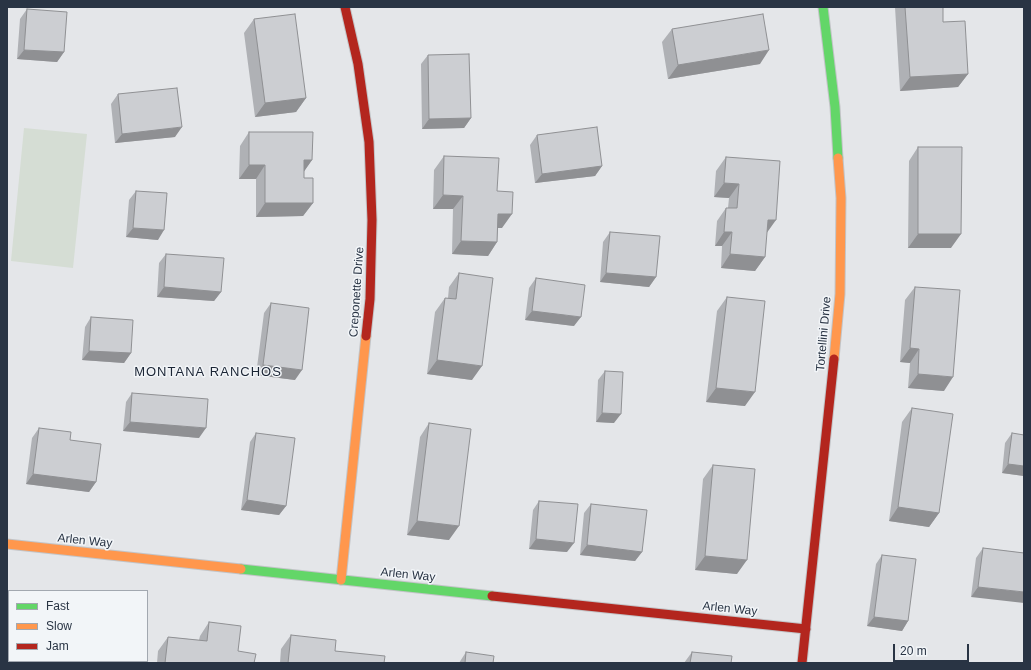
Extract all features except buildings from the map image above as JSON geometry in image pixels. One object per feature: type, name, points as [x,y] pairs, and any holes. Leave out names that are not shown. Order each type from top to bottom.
[{"type":"street","name":"Creponette Drive","points":[[341,580],[370,299],[372,220],[369,142],[358,64],[345,7]]},
{"type":"street","name":"Tortellini Drive","points":[[802,663],[840,294],[841,198],[835,107],[823,7]]},
{"type":"street","name":"Arlen Way","points":[[7,544],[806,629]]},
{"type":"shaded area","points":[[24,128],[87,134],[73,268],[11,261]]},
{"type":"traffic: fast","points":[[823,7],[835,107],[838,158]]},
{"type":"traffic: fast","points":[[241,569],[492,596]]},
{"type":"traffic: slow","points":[[834,359],[840,294],[841,198],[838,158]]},
{"type":"traffic: slow","points":[[341,580],[366,336]]},
{"type":"traffic: slow","points":[[7,544],[241,569]]},
{"type":"traffic: jam","points":[[345,7],[358,64],[369,142],[372,220],[370,299],[366,336]]},
{"type":"traffic: jam","points":[[802,663],[834,359]]},
{"type":"traffic: jam","points":[[492,596],[806,629]]},
{"type":"district","name":"MONTANA RANCHOS","points":[[208,372]]}]
